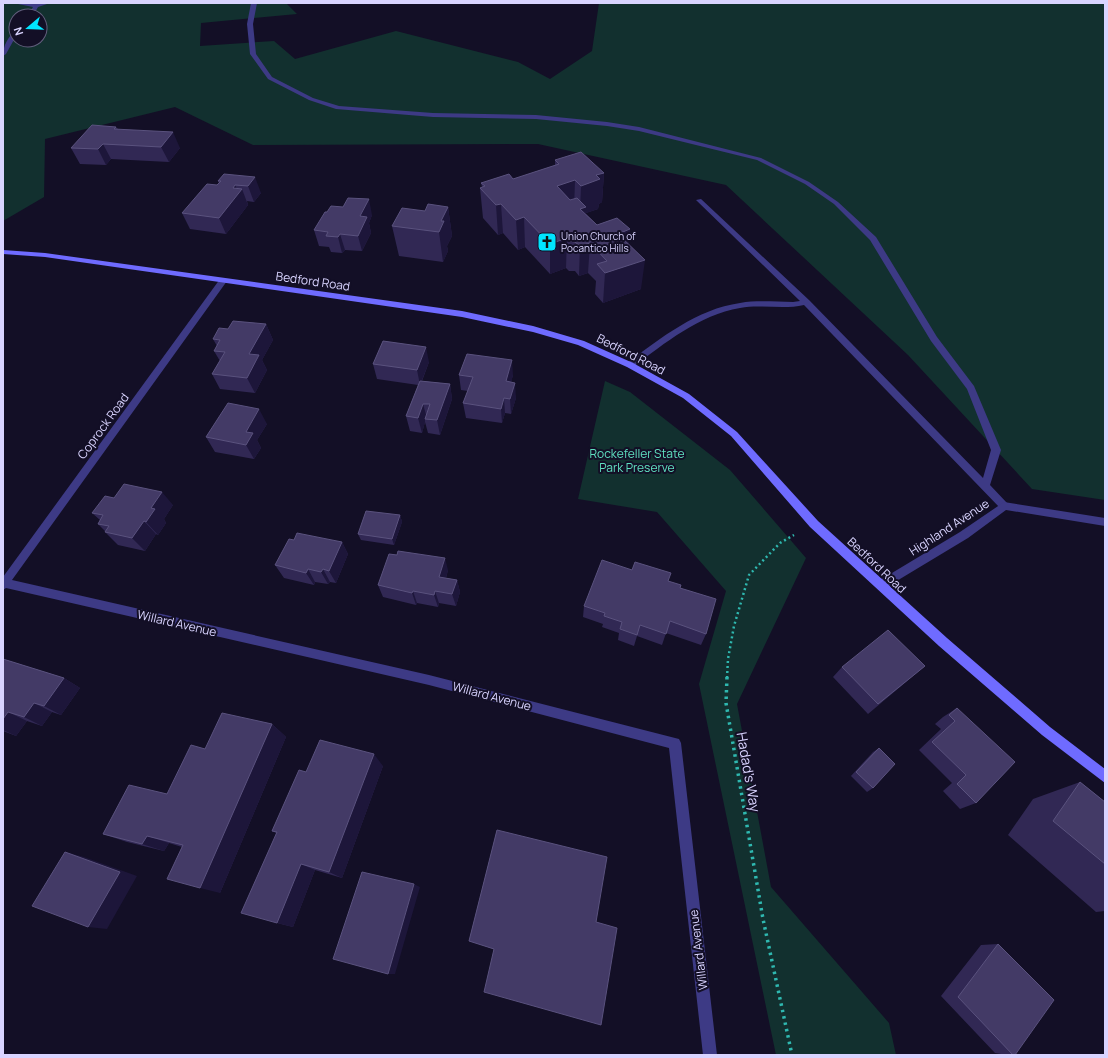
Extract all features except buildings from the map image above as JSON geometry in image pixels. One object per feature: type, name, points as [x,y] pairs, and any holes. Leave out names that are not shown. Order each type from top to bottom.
[{"type":"main road","name":"Bedford Road","points":[[3,252],[45,255],[462,314],[526,327],[581,343],[630,365],[686,396],[734,434],[814,524],[943,642],[1046,731],[1105,777]]},
{"type":"street","points":[[16,3],[36,6],[47,3]]},
{"type":"street","points":[[254,3],[250,24],[253,54],[270,78],[311,99],[338,108],[433,115],[536,117],[607,124],[639,129],[759,159],[807,183],[836,203],[873,239],[934,339],[971,388],[996,450],[985,486]]},
{"type":"street","points":[[3,54],[8,44]]},
{"type":"street","points":[[699,200],[806,302],[1004,506]]},
{"type":"street","name":"Coprock Road","points":[[3,584],[223,281]]},
{"type":"street","points":[[630,365],[670,335],[714,312],[740,305],[793,305],[806,302]]},
{"type":"street","name":"Highland Avenue","points":[[881,585],[964,535],[1004,506],[1105,522]]},
{"type":"street","name":"Willard Avenue","points":[[3,584],[429,680],[675,743],[710,1055]]},
{"type":"path","name":"Hadad's Way","points":[[792,1055],[763,919],[726,703],[728,666],[734,626],[749,575],[780,543],[814,524]]},
{"type":"green space","points":[[3,3],[286,3],[297,14],[201,23],[200,46],[274,41],[295,59],[396,31],[518,62],[550,79],[592,51],[599,3],[1105,3],[1105,500],[1032,489],[908,355],[726,185],[538,144],[253,145],[175,107],[45,139],[44,197],[3,221]]},
{"type":"green space","name":"Rockefeller State Park Preserve","points":[[605,381],[630,392],[730,470],[806,558],[737,704],[771,887],[889,1023],[896,1055],[776,1055],[699,684],[726,591],[657,512],[578,499]]},
{"type":"place","name":"Union Church of Pocantico Hills","points":[[547,242]]}]
